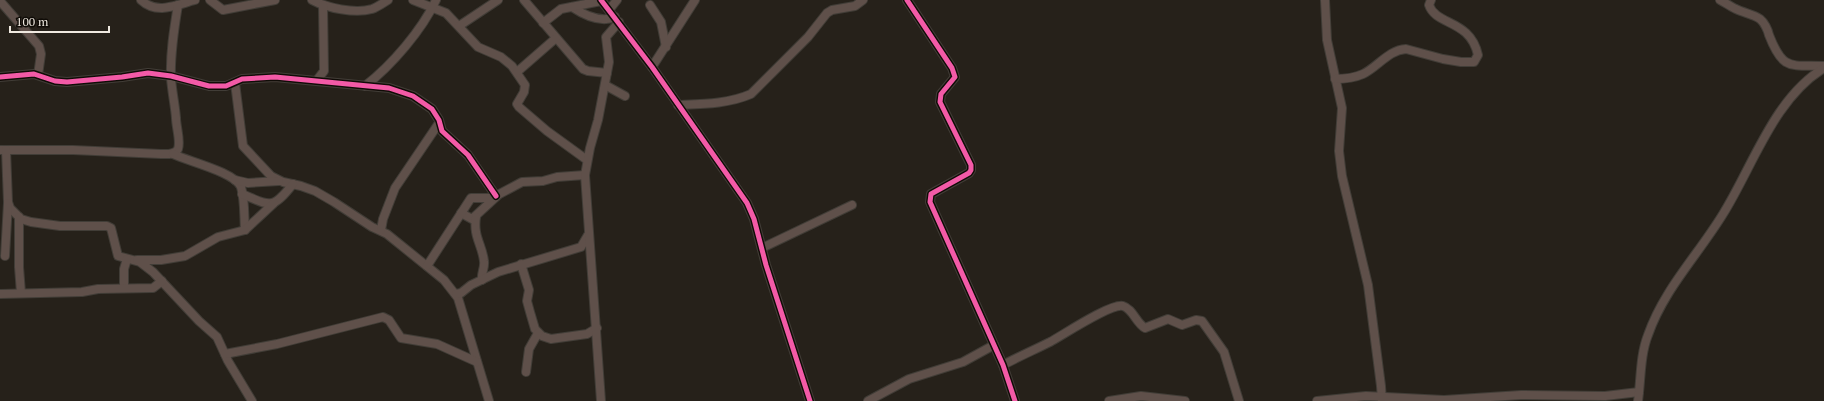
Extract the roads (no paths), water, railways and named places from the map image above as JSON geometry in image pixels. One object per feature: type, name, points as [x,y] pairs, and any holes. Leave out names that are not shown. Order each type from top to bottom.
[{"type":"street","points":[[141,0],[148,6],[161,9],[176,3],[195,0]]},
{"type":"street","points":[[210,0],[223,10],[275,0]]},
{"type":"street","points":[[312,0],[323,5],[344,10],[370,10],[388,0]]},
{"type":"street","points":[[413,0],[436,3],[478,47],[506,60],[517,72],[525,88],[517,104],[519,107],[587,160]]},
{"type":"street","points":[[459,26],[498,0]]},
{"type":"street","points":[[524,0],[583,69],[607,73]]},
{"type":"street","points":[[543,23],[561,9],[601,0],[652,67],[747,203],[754,219],[810,401]]},
{"type":"street","points":[[601,401],[585,175],[587,160],[598,120],[609,62],[606,37],[614,16],[617,0]]},
{"type":"street","points":[[652,67],[695,0]]},
{"type":"street","points":[[678,105],[727,101],[751,94],[808,37],[827,13],[832,10],[855,6],[863,0]]},
{"type":"street","points":[[907,0],[952,68],[955,77],[941,94],[940,102],[966,155],[971,170],[931,194],[930,202],[1003,364],[1015,401]]},
{"type":"street","points":[[1325,0],[1327,40],[1342,108],[1339,151],[1342,176],[1368,286],[1382,398]]},
{"type":"street","points":[[1335,79],[1355,77],[1364,74],[1399,49],[1406,49],[1434,58],[1474,62],[1478,55],[1471,37],[1461,28],[1448,22],[1432,11],[1429,5],[1431,0]]},
{"type":"street","points":[[1720,0],[1737,10],[1760,19],[1768,31],[1778,56],[1782,60],[1794,66],[1824,67]]},
{"type":"street","points":[[0,1],[39,46],[41,54],[38,75]]},
{"type":"street","points":[[173,154],[178,149],[171,76],[176,3]]},
{"type":"street","points":[[365,86],[385,70],[397,56],[436,3]]},
{"type":"street","points":[[650,4],[660,22],[666,47]]},
{"type":"street","points":[[317,80],[324,71],[323,5]]},
{"type":"street","points":[[572,7],[586,16],[606,20],[614,16]]},
{"type":"street","points":[[517,72],[556,38]]},
{"type":"street","points":[[1638,401],[1646,342],[1666,298],[1724,214],[1750,164],[1778,116],[1800,86],[1824,67]]},
{"type":"street","points":[[0,77],[28,74],[38,75],[61,82],[122,77],[148,73],[171,76],[209,86],[226,86],[253,77],[275,77],[389,88],[412,96],[432,109],[442,131],[468,155],[497,196]]},
{"type":"street","points":[[235,83],[243,146],[271,176],[279,181]]},
{"type":"street","points":[[605,85],[625,96]]},
{"type":"street","points":[[381,230],[383,218],[395,188],[439,123]]},
{"type":"street","points":[[245,230],[240,185],[234,180],[208,166],[173,154],[73,150],[3,150],[3,187],[10,208],[19,217],[31,222],[60,226],[109,227],[113,233],[117,254],[130,260],[142,263],[162,281],[199,321],[217,337],[252,401]]},
{"type":"street","points":[[461,213],[469,219],[476,217],[497,196],[522,182],[543,181],[558,177],[585,175]]},
{"type":"street","points":[[234,180],[248,183],[279,181],[293,184],[314,192],[334,202],[372,227],[381,230],[444,280],[456,294],[489,401]]},
{"type":"street","points":[[130,260],[161,260],[185,256],[218,237],[245,230],[280,200],[293,184]]},
{"type":"street","points":[[242,194],[263,202],[274,204]]},
{"type":"street","points":[[427,266],[471,198],[488,198],[497,196]]},
{"type":"street","points":[[5,256],[6,212],[8,202]]},
{"type":"street","points":[[762,248],[852,205]]},
{"type":"street","points":[[0,219],[6,212]]},
{"type":"street","points":[[19,217],[20,294]]},
{"type":"street","points":[[476,217],[476,235],[485,264],[481,274],[482,280]]},
{"type":"street","points":[[581,247],[588,234]]},
{"type":"street","points":[[456,294],[461,293],[471,285],[498,272],[521,264],[581,247],[590,252]]},
{"type":"street","points":[[124,288],[124,270],[130,260]]},
{"type":"street","points":[[521,264],[529,290],[528,304],[534,329],[538,333],[545,338],[551,339],[587,334],[597,328]]},
{"type":"street","points":[[0,294],[154,288],[162,281]]},
{"type":"street","points":[[1003,364],[1052,341],[1099,314],[1114,307],[1122,306],[1130,311],[1145,328],[1168,319],[1182,325],[1196,320],[1202,321],[1224,352],[1239,401]]},
{"type":"street","points":[[225,354],[277,344],[383,317],[389,320],[401,338],[437,344],[477,362]]},
{"type":"street","points":[[526,372],[529,350],[538,333]]},
{"type":"street","points":[[587,334],[597,342]]},
{"type":"street","points":[[868,401],[909,379],[963,362],[994,345]]},
{"type":"street","points":[[1317,401],[1382,398],[1444,400],[1521,394],[1605,396],[1639,392]]},
{"type":"street","points":[[1109,401],[1131,396],[1141,396],[1185,401]]}]
